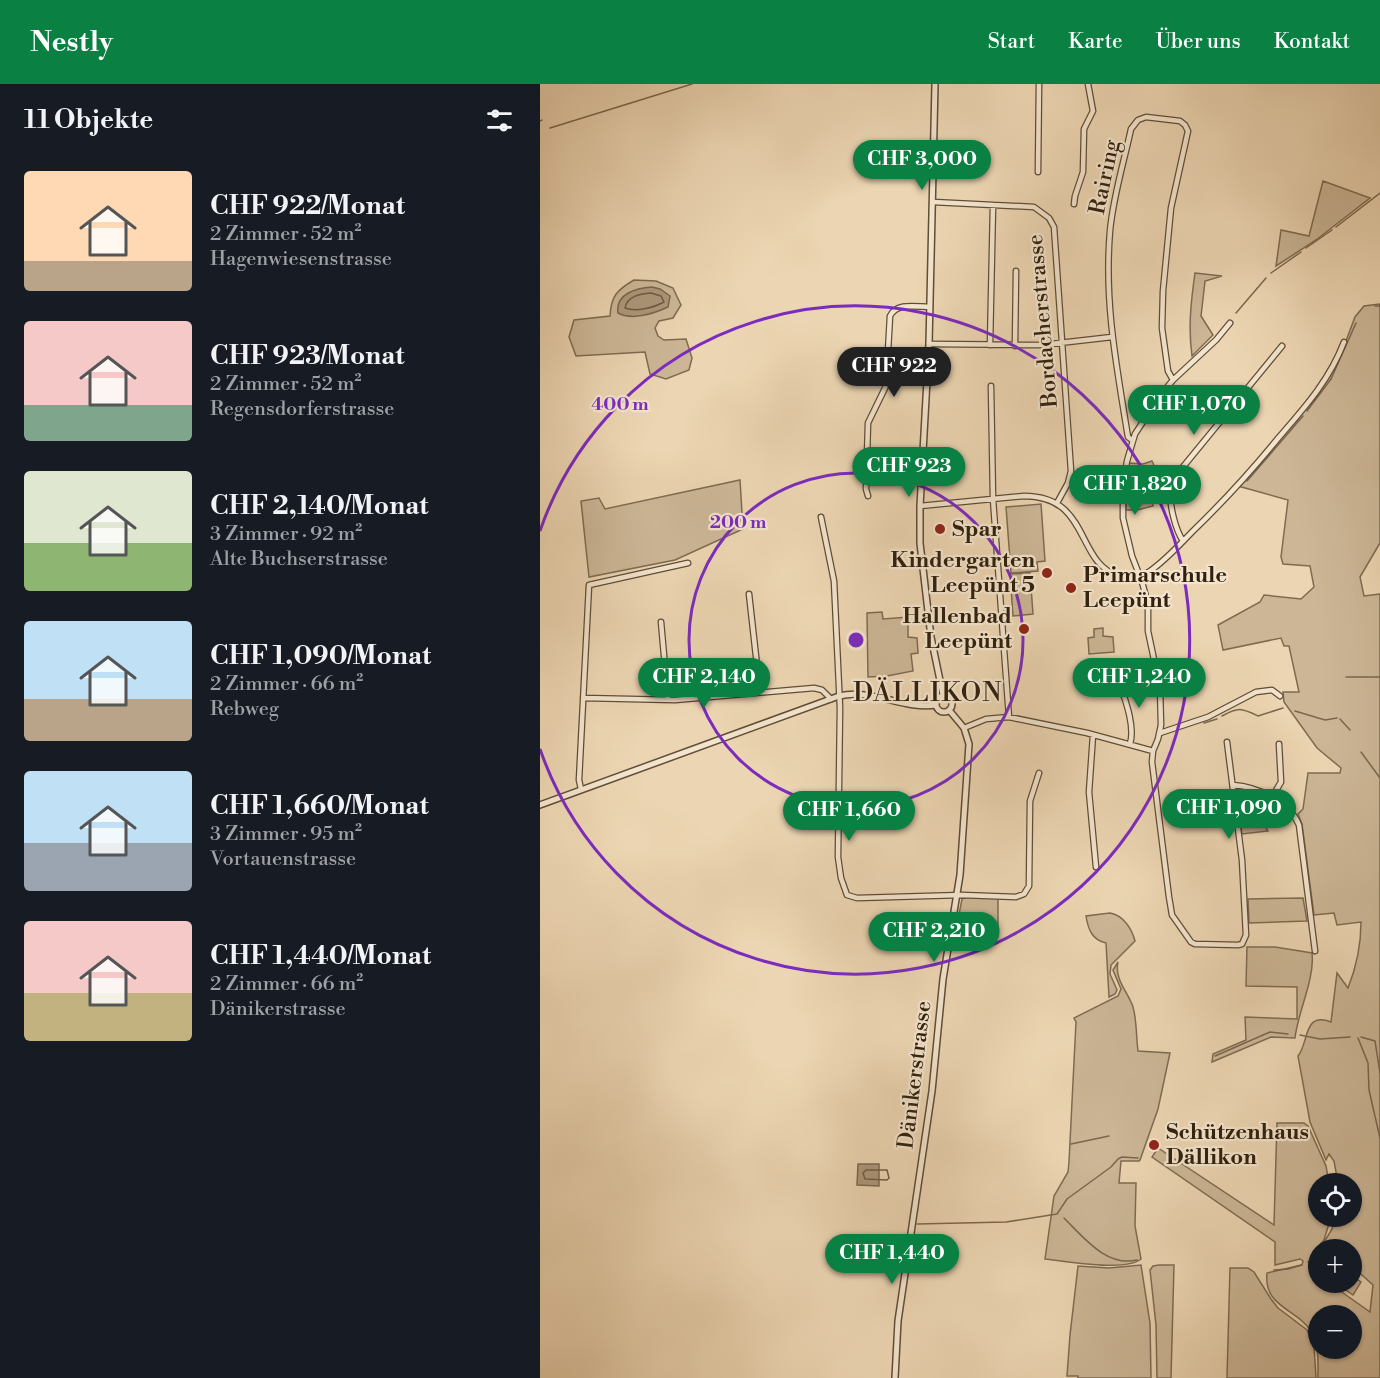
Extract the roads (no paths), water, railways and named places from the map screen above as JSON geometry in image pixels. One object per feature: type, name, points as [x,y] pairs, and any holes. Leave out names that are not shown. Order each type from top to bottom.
[{"type":"street","points":[[935,84],[929,344],[920,543],[926,597],[943,695]]},
{"type":"street","points":[[1038,172],[1039,84]]},
{"type":"street","points":[[1074,204],[1083,172],[1084,129],[1093,111],[1088,84]]},
{"type":"street","name":"Rairing","points":[[1132,440],[1128,437],[1108,299],[1110,231],[1131,129],[1138,120],[1146,117],[1180,121],[1186,127],[1187,133],[1170,219],[1162,310],[1168,371],[1173,380]]},
{"type":"street","name":"Bordacherstrasse","points":[[933,202],[1037,208],[1049,218],[1054,227],[1071,471],[1058,504]]},
{"type":"street","points":[[990,345],[993,206]]},
{"type":"street","points":[[1015,346],[1016,271]]},
{"type":"street","points":[[868,496],[866,489],[868,423],[886,386],[890,316],[898,307],[930,307]]},
{"type":"street","points":[[1227,742],[1244,878],[1246,935],[1242,944],[1195,944],[1191,942],[1173,915],[1162,849],[1152,752],[1160,733],[1159,677],[1148,631],[1148,603],[1128,543],[1123,509],[1123,486],[1126,461],[1132,440],[1147,414],[1173,380],[1216,340],[1230,323]]},
{"type":"street","points":[[929,344],[1015,346],[1063,344],[1112,337]]},
{"type":"street","points":[[920,506],[1031,496],[1058,504],[1075,521],[1101,565],[1109,571],[1121,577],[1150,571],[1238,486],[1317,392],[1337,359],[1344,342]]},
{"type":"street","points":[[1183,541],[1179,535],[1172,501],[1172,484],[1178,473],[1282,346]]},
{"type":"street","points":[[991,386],[993,499],[1010,717]]},
{"type":"street","points":[[821,517],[833,568],[839,696],[838,857],[841,878],[847,895],[857,898],[957,895],[1016,897],[1028,890],[1030,801],[1039,773]]},
{"type":"street","points":[[581,789],[579,780],[589,585],[688,562]]},
{"type":"street","points":[[749,594],[760,693]]},
{"type":"street","points":[[661,622],[668,700]]},
{"type":"street","points":[[1117,675],[1128,710],[1132,735],[1130,744]]},
{"type":"street","points":[[583,698],[668,700],[819,688],[831,699]]},
{"type":"street","points":[[1160,733],[1208,717],[1256,692],[1272,690],[1280,696]]},
{"type":"street","points":[[540,805],[839,696],[856,693],[920,706],[936,705]]},
{"type":"street","points":[[936,705],[938,699],[943,695]]},
{"type":"street","points":[[943,695],[952,701],[949,710]]},
{"type":"street","points":[[936,705],[941,711],[949,710]]},
{"type":"street","points":[[949,710],[964,728],[986,719],[1010,717],[1130,744],[1152,752]]},
{"type":"street","name":"Dänikerstrasse","points":[[895,1378],[898,1321],[926,1139],[943,980],[960,876],[969,751],[964,728]]},
{"type":"street","points":[[1093,735],[1089,792],[1096,867]]},
{"type":"street","points":[[1272,797],[1281,782],[1279,744]]},
{"type":"street","points":[[1233,785],[1253,787],[1272,797],[1292,813],[1299,825],[1315,951]]},
{"type":"water","points":[[652,287],[670,296],[668,307],[637,316],[618,313],[620,301],[628,293]]},
{"type":"water","points":[[858,1164],[879,1164],[879,1186],[857,1185]]},
{"type":"waterway","points":[[550,128],[692,84]]},
{"type":"waterway","points":[[1336,227],[1380,193]]},
{"type":"waterway","points":[[1306,248],[1332,230]]},
{"type":"waterway","points":[[1271,273],[1301,252]]},
{"type":"waterway","points":[[1236,313],[1266,278]]},
{"type":"waterway","points":[[1375,306],[1380,306]]},
{"type":"waterway","points":[[1307,411],[1331,379],[1356,323]]},
{"type":"waterway","points":[[1247,481],[1303,416]]},
{"type":"waterway","points":[[1346,677],[1380,677]]},
{"type":"waterway","points":[[1222,716],[1240,710],[1258,716],[1283,708]]},
{"type":"waterway","points":[[1295,711],[1325,720],[1337,718]]},
{"type":"waterway","points":[[1204,723],[1217,719]]},
{"type":"waterway","points":[[1340,719],[1350,730]]},
{"type":"waterway","points":[[1361,752],[1380,778]]},
{"type":"waterway","points":[[1215,1056],[1270,1032],[1288,1034]]},
{"type":"waterway","points":[[1300,1035],[1320,1039],[1350,1037]]},
{"type":"waterway","points":[[1361,1037],[1375,1041],[1380,1073]]},
{"type":"waterway","points":[[1358,1038],[1368,1063],[1369,1090],[1380,1138]]},
{"type":"waterway","points":[[1071,1144],[1109,1136]]},
{"type":"waterway","points":[[917,1224],[1006,1222],[1057,1214],[1067,1199],[1111,1167],[1118,1159],[1138,1158]]},
{"type":"waterway","points":[[1064,1218],[1097,1250],[1116,1259],[1137,1260]]},
{"type":"waterway","points":[[1274,1270],[1301,1265]]},
{"type":"place","name":"Spar","points":[[940,529]]},
{"type":"place","name":"Kindergarten Leepünt 5","points":[[1047,573]]},
{"type":"place","name":"Primarschule Leepünt","points":[[1071,588]]},
{"type":"place","name":"Hallenbad Leepünt","points":[[1024,629]]},
{"type":"place","name":"Schützenhaus Dällikon","points":[[1154,1145]]},
{"type":"district","name":"DÄLLIKON","points":[[928,693]]}]
